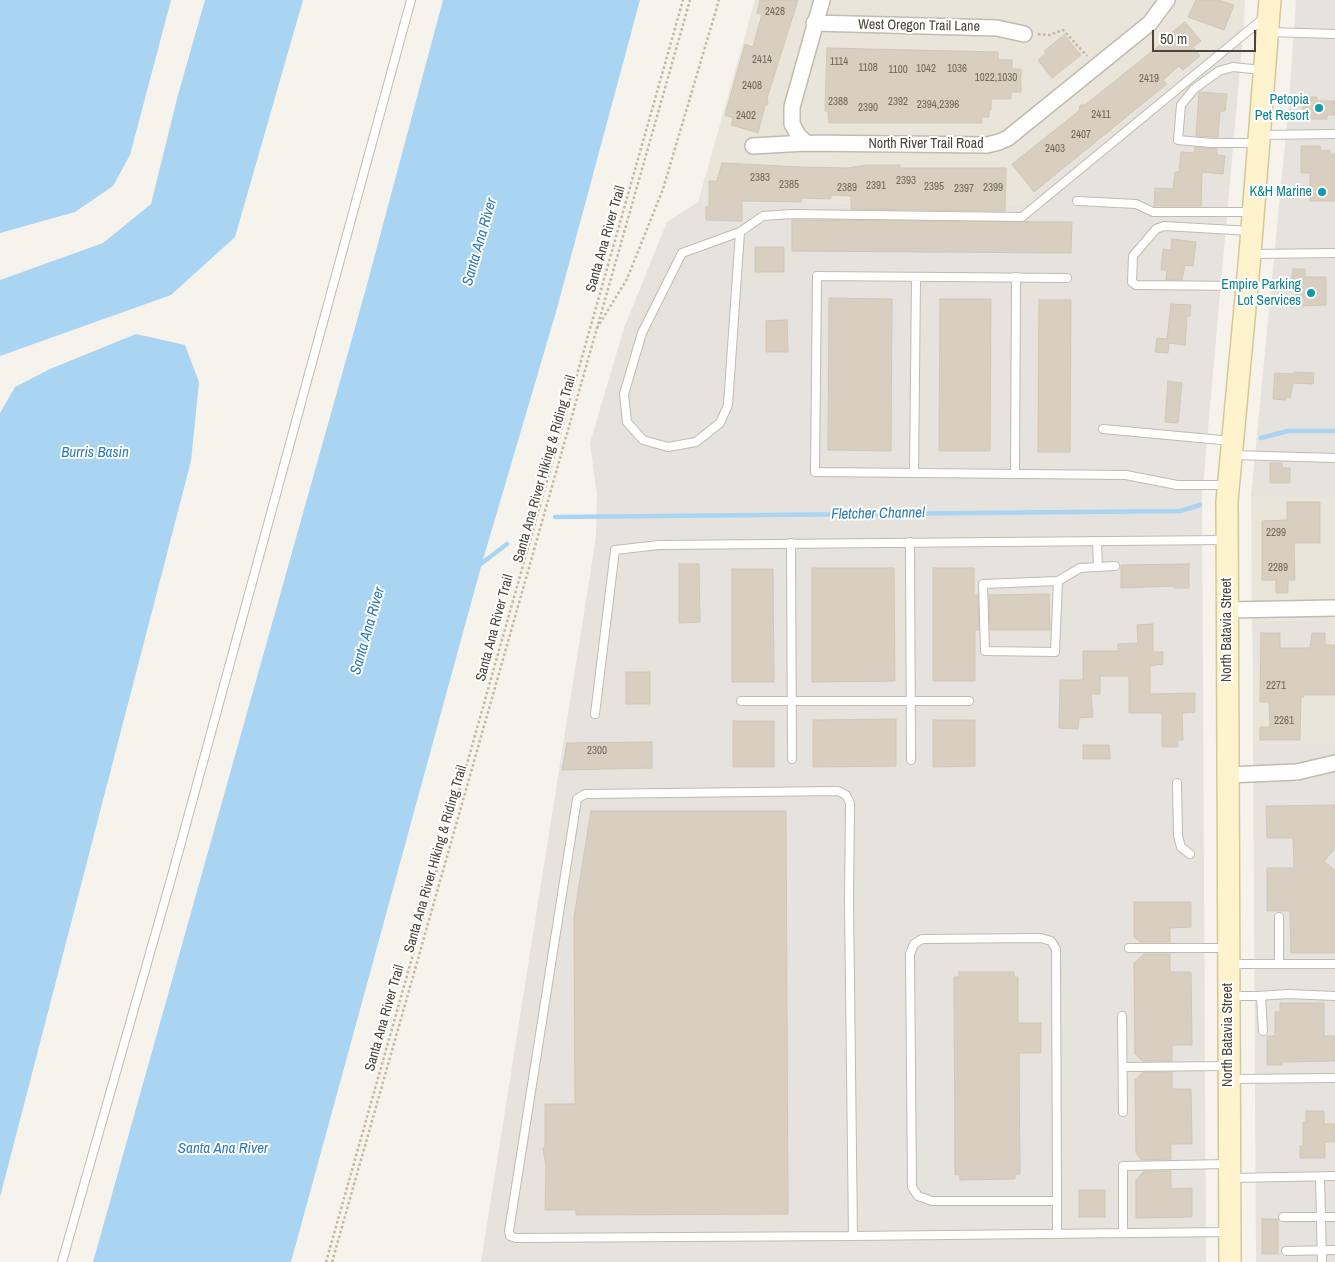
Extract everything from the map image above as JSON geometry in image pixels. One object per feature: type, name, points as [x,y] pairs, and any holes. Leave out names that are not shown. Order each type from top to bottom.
[{"type":"main road","name":"North Batavia Street","points":[[1230,1262],[1227,485],[1253,222],[1270,15]]},
{"type":"street","points":[[806,143],[798,135],[792,124],[792,107],[822,0]]},
{"type":"street","name":"North River Trail Road","points":[[753,146],[806,143],[987,145],[999,142],[1008,138],[1150,23],[1167,0]]},
{"type":"street","name":"West Oregon Trail Lane","points":[[814,23],[997,28],[1024,34]]},
{"type":"street","points":[[1227,610],[1335,608]]},
{"type":"street","points":[[1227,775],[1297,772],[1335,764]]},
{"type":"lane","points":[[62,1262],[170,882],[411,0]]},
{"type":"lane","points":[[740,232],[728,405],[720,423],[696,442],[668,447],[643,440],[627,422],[624,394],[642,333],[682,253],[740,232],[763,216],[791,214],[1022,217],[1270,15],[1335,34]]},
{"type":"lane","points":[[1266,70],[1233,67],[1219,70],[1194,89],[1181,105],[1178,140],[1211,143],[1335,134]]},
{"type":"lane","points":[[1077,201],[1136,204],[1153,212],[1253,222]]},
{"type":"lane","points":[[1247,286],[1136,284],[1132,282],[1133,256],[1156,229],[1164,226],[1253,222]]},
{"type":"lane","points":[[1250,254],[1335,253]]},
{"type":"lane","points":[[1067,278],[817,276],[815,472],[1126,475],[1177,485],[1227,485]]},
{"type":"lane","points":[[914,473],[916,277]]},
{"type":"lane","points":[[1014,474],[1016,277]]},
{"type":"lane","points":[[1104,430],[1231,448],[1335,458]]},
{"type":"lane","points":[[594,714],[615,550],[659,544],[1227,540]]},
{"type":"lane","points":[[1097,541],[1098,567]]},
{"type":"lane","points":[[910,542],[911,760]]},
{"type":"lane","points":[[791,543],[792,759]]},
{"type":"lane","points":[[1058,581],[1055,652],[985,651],[983,584],[1058,581],[1080,568],[1115,566]]},
{"type":"lane","points":[[741,701],[969,702]]},
{"type":"lane","points":[[1177,783],[1178,836],[1181,847],[1190,854]]},
{"type":"lane","points":[[853,1236],[849,902],[850,804],[846,795],[838,791],[585,794],[577,799],[509,1230],[510,1236],[853,1236],[1230,1232]]},
{"type":"lane","points":[[1279,917],[1279,964]]},
{"type":"lane","points":[[1057,1201],[932,1201],[918,1196],[912,1187],[910,954],[914,944],[922,939],[1041,938],[1051,941],[1056,949],[1057,1201],[1057,1233]]},
{"type":"lane","points":[[1129,948],[1228,956],[1279,964],[1335,964]]},
{"type":"lane","points":[[1228,996],[1296,994],[1335,996]]},
{"type":"lane","points":[[1256,996],[1261,998],[1263,1004],[1263,1032]]},
{"type":"lane","points":[[1122,1016],[1123,1112]]},
{"type":"lane","points":[[1123,1067],[1335,1078]]},
{"type":"lane","points":[[1123,1233],[1123,1166],[1320,1177],[1335,1176]]},
{"type":"lane","points":[[1320,1177],[1322,1262]]},
{"type":"lane","points":[[1283,1217],[1335,1217]]},
{"type":"lane","points":[[1286,1250],[1335,1250]]},
{"type":"path","name":"Santa Ana River Trail","points":[[326,1262],[683,0]]},
{"type":"path","name":"Santa Ana River Hiking & Riding Trail","points":[[332,1262],[690,0]]},
{"type":"path","points":[[595,332],[627,279],[664,188],[719,0]]},
{"type":"path","points":[[1024,34],[1049,35],[1063,30],[1096,66]]},
{"type":"shaded area","points":[[755,0],[1245,0],[1244,23],[1020,205],[698,202]]},
{"type":"shaded area","points":[[1296,0],[1335,0],[1335,497],[1251,497],[1289,102]]},
{"type":"shaded area","points":[[1244,23],[1202,497],[1206,1262],[481,1262],[596,537],[597,495],[590,443],[624,328],[667,222],[698,202],[1020,205]]},
{"type":"shaded area","points":[[1251,497],[1335,497],[1335,743],[1253,744],[1253,666],[1329,667],[1329,620],[1252,621]]},
{"type":"shaded area","points":[[1329,620],[1329,667],[1253,666],[1252,621]]},
{"type":"shaded area","points":[[1335,743],[1335,1262],[1256,1262],[1253,744]]},
{"type":"water","points":[[0,0],[171,0],[130,155],[113,186],[75,212],[0,233]]},
{"type":"water","points":[[205,0],[303,0],[235,237],[171,295],[0,356],[0,280],[103,243],[151,204],[178,95]]},
{"type":"water","name":"Santa Ana River","points":[[443,0],[640,0],[556,312],[482,563],[291,1262],[93,1262],[365,292]]},
{"type":"water","name":"Burris Basin","points":[[136,334],[185,345],[199,382],[191,461],[0,1197],[0,413],[15,387],[50,369]]},
{"type":"building","points":[[760,0],[798,0],[758,133],[731,125],[733,118],[725,115],[745,44],[753,47],[762,14],[757,13]]},
{"type":"building","points":[[1196,0],[1218,0],[1234,5],[1224,30],[1188,17]]},
{"type":"building","points":[[1185,22],[1201,41],[1193,47],[1200,56],[1183,70],[1179,66],[1163,80],[1167,84],[1034,192],[1012,164],[1079,111],[1080,105],[1085,105],[1160,45],[1162,40]]},
{"type":"building","points":[[1064,35],[1081,55],[1052,78],[1038,60],[1046,53],[1044,51]]},
{"type":"building","points":[[827,48],[998,52],[998,60],[1012,60],[1012,69],[1021,69],[1021,92],[1011,92],[1011,99],[991,99],[989,117],[982,117],[982,123],[829,123],[828,111],[825,111]]},
{"type":"building","points":[[1199,92],[1227,94],[1225,111],[1220,111],[1218,137],[1196,136]]},
{"type":"building","name":"Petopia Pet Resort","points":[[1306,97],[1317,97],[1317,101],[1335,101],[1335,115],[1327,115],[1327,119],[1303,119],[1303,101],[1306,101]]},
{"type":"building","points":[[1301,146],[1320,146],[1321,151],[1330,150],[1330,154],[1335,154],[1335,201],[1310,201],[1310,173],[1301,173]]},
{"type":"building","points":[[1195,147],[1217,149],[1217,155],[1225,156],[1223,174],[1202,172],[1201,206],[1154,206],[1155,188],[1173,189],[1175,172],[1179,172],[1181,152],[1194,153]]},
{"type":"building","points":[[722,163],[848,168],[866,165],[900,165],[900,168],[1006,168],[1005,211],[851,209],[851,196],[831,195],[831,199],[801,198],[801,202],[742,201],[742,221],[706,220],[706,207],[709,207],[709,181],[717,181]]},
{"type":"building","points":[[792,220],[1072,222],[1071,253],[792,251]]},
{"type":"building","points":[[1172,239],[1196,242],[1193,266],[1185,265],[1182,280],[1166,280],[1167,270],[1161,270],[1163,249],[1171,250]]},
{"type":"building","points":[[755,247],[784,247],[784,272],[755,272]]},
{"type":"building","name":"Empire Parking Lot Services","points":[[1293,269],[1305,269],[1305,277],[1326,277],[1326,305],[1300,306],[1300,300],[1296,300],[1296,286],[1291,286]]},
{"type":"building","points":[[829,298],[892,299],[891,451],[828,450]]},
{"type":"building","points":[[940,299],[991,299],[990,451],[939,451]]},
{"type":"building","points":[[1039,300],[1071,300],[1070,452],[1038,452]]},
{"type":"building","points":[[1171,304],[1191,305],[1190,316],[1187,316],[1185,345],[1169,343],[1168,353],[1155,352],[1157,338],[1167,339]]},
{"type":"building","points":[[787,320],[788,352],[766,352],[766,321]]},
{"type":"building","points":[[1294,372],[1314,373],[1313,384],[1293,383],[1290,398],[1286,397],[1286,400],[1273,399],[1275,373],[1294,374]]},
{"type":"building","points":[[1168,381],[1182,383],[1178,423],[1165,422]]},
{"type":"building","points":[[1270,463],[1282,463],[1282,468],[1290,468],[1290,483],[1270,483]]},
{"type":"building","points":[[1287,502],[1320,502],[1320,543],[1294,543],[1295,580],[1288,580],[1288,593],[1276,593],[1276,580],[1262,580],[1262,521],[1287,520]]},
{"type":"building","points":[[679,564],[699,564],[700,622],[679,623]]},
{"type":"building","points":[[1189,564],[1189,588],[1174,588],[1174,586],[1121,588],[1121,565]]},
{"type":"building","points":[[812,568],[894,568],[895,681],[812,682]]},
{"type":"building","points":[[933,568],[974,568],[974,595],[978,595],[979,630],[975,630],[975,681],[933,681]]},
{"type":"building","points":[[732,569],[773,569],[774,682],[732,682]]},
{"type":"building","points":[[1049,594],[1050,630],[990,630],[989,595]]},
{"type":"building","points":[[1153,624],[1153,652],[1163,652],[1163,664],[1150,666],[1150,694],[1195,693],[1195,712],[1182,713],[1183,740],[1178,740],[1178,747],[1162,747],[1162,713],[1129,713],[1129,676],[1100,676],[1100,694],[1091,694],[1093,717],[1079,718],[1078,729],[1059,728],[1060,680],[1083,680],[1083,651],[1118,651],[1118,644],[1138,643],[1137,625]]},
{"type":"building","points":[[1261,633],[1280,633],[1280,648],[1310,648],[1312,633],[1325,633],[1325,645],[1335,645],[1335,695],[1304,695],[1304,697],[1301,697],[1300,740],[1260,740],[1260,727],[1270,727],[1269,702],[1260,702]]},
{"type":"building","points":[[626,672],[650,672],[650,704],[626,704]]},
{"type":"building","points":[[896,719],[896,766],[813,767],[813,720]]},
{"type":"building","points":[[933,720],[975,720],[975,766],[933,767]]},
{"type":"building","points":[[733,721],[774,721],[774,767],[733,767]]},
{"type":"building","points":[[652,742],[652,768],[562,770],[567,743]]},
{"type":"building","points":[[1083,745],[1109,745],[1110,759],[1083,759]]},
{"type":"building","points":[[1335,805],[1335,848],[1324,861],[1335,871],[1335,953],[1291,953],[1290,911],[1267,911],[1267,868],[1294,868],[1293,838],[1267,838],[1266,806]]},
{"type":"building","points":[[591,811],[786,811],[788,1214],[576,1215],[576,1210],[545,1210],[546,1166],[543,1148],[545,1148],[545,1104],[575,1104],[574,917]]},
{"type":"building","points":[[1134,902],[1191,902],[1191,927],[1170,928],[1170,942],[1140,942],[1134,937]]},
{"type":"building","points":[[1144,954],[1170,954],[1170,972],[1191,972],[1192,1045],[1172,1045],[1172,1061],[1143,1061],[1135,1054],[1134,963]]},
{"type":"building","points":[[959,972],[1014,972],[1014,977],[1018,977],[1018,1023],[1041,1023],[1041,1053],[1019,1053],[1020,1174],[1015,1174],[1015,1179],[960,1180],[960,1175],[955,1175],[954,977],[959,977]]},
{"type":"building","points":[[1280,1003],[1324,1003],[1324,1036],[1335,1036],[1335,1061],[1282,1062],[1282,1065],[1267,1065],[1267,1036],[1275,1036],[1275,1012],[1280,1012]]},
{"type":"building","points":[[1143,1072],[1172,1072],[1172,1089],[1191,1089],[1192,1144],[1171,1144],[1171,1159],[1142,1160],[1136,1153],[1135,1080]]},
{"type":"building","points":[[1306,1111],[1324,1111],[1324,1124],[1335,1124],[1335,1142],[1325,1142],[1325,1158],[1300,1158],[1300,1146],[1303,1146],[1303,1122],[1306,1122]]},
{"type":"building","points":[[1144,1171],[1171,1171],[1171,1189],[1192,1188],[1192,1217],[1136,1218],[1136,1180]]},
{"type":"building","points":[[1079,1190],[1105,1190],[1105,1217],[1079,1217]]},
{"type":"building","points":[[1262,1219],[1278,1219],[1278,1254],[1262,1254]]},
{"type":"waterway","name":"Fletcher Channel","points":[[1261,438],[1288,431],[1335,431]]},
{"type":"waterway","name":"Fletcher Channel","points":[[555,517],[1180,511],[1200,505]]},
{"type":"waterway","points":[[478,566],[507,544]]},
{"type":"place","name":"Petopia Pet Resort","points":[[1319,108]]},
{"type":"place","name":"K&H Marine","points":[[1322,192]]},
{"type":"place","name":"Empire Parking Lot Services","points":[[1311,293]]}]
